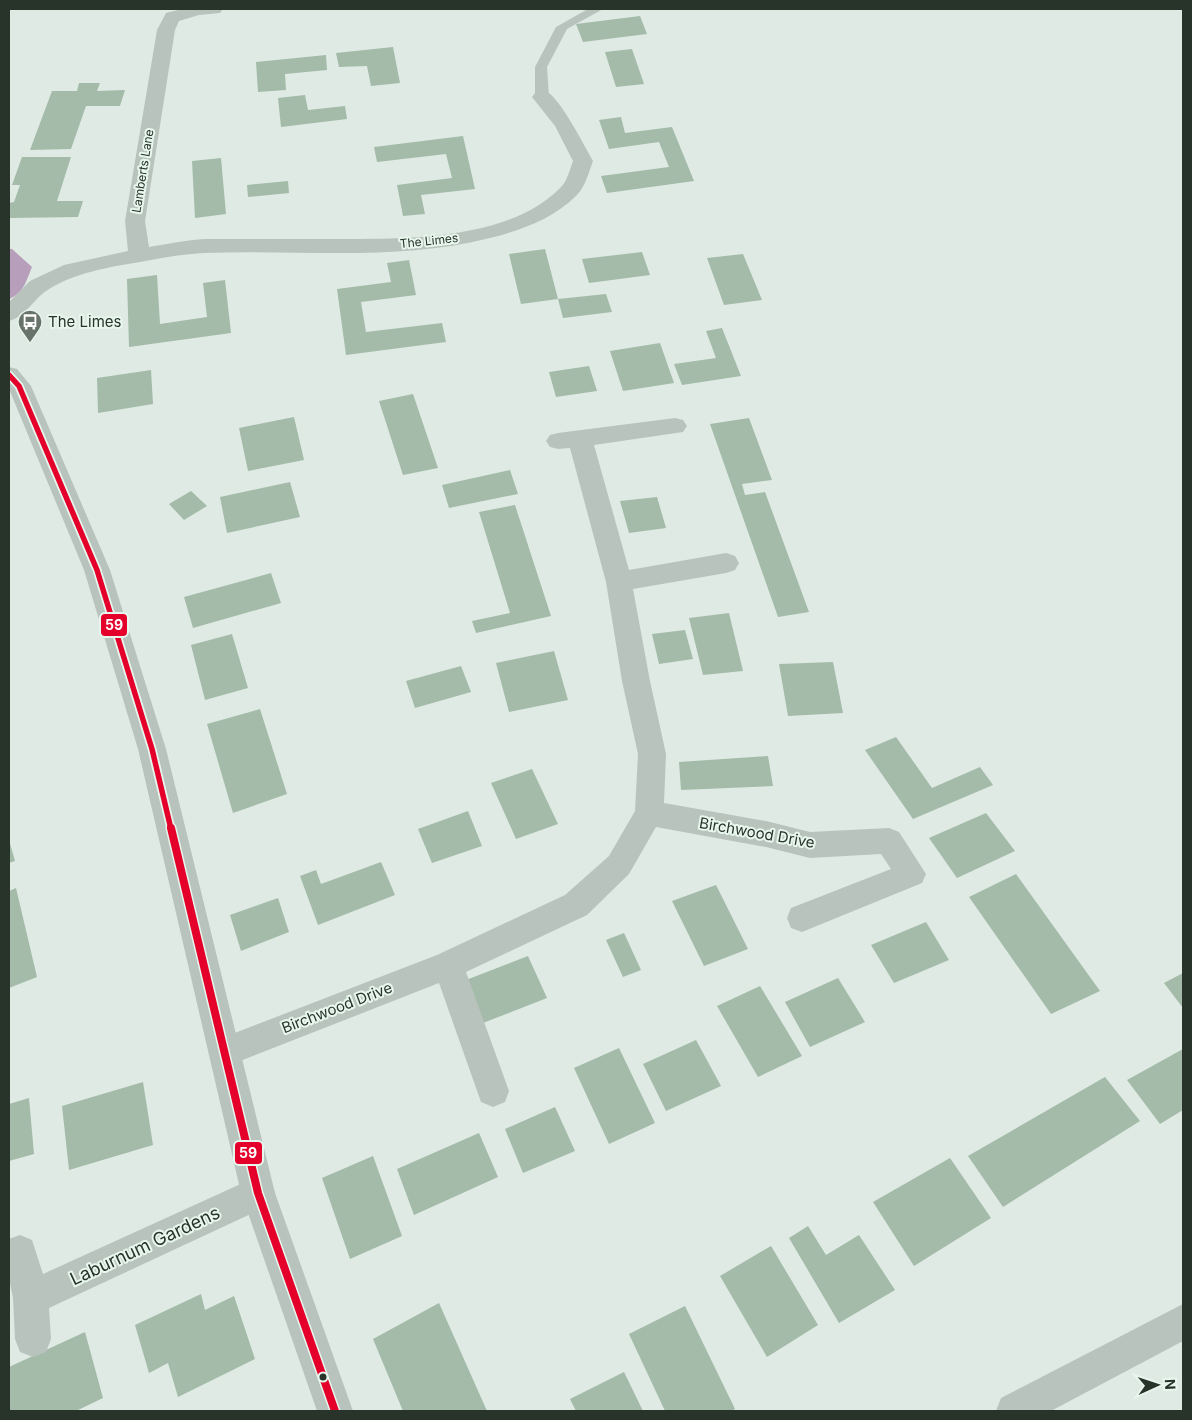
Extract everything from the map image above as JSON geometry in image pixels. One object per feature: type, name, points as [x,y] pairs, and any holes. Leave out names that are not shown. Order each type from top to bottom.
[{"type":"street","name":"Lamberts Lane","points":[[139,255],[135,221],[166,30],[172,17],[198,10],[214,9]]},
{"type":"street","name":"The Limes","points":[[139,255],[202,246],[372,246],[424,244],[460,239],[516,225],[550,207],[571,190],[583,161],[564,126],[542,98]]},
{"type":"street","points":[[9,314],[38,286],[72,270],[139,255]]},
{"type":"street","points":[[9,374],[19,386],[97,570],[152,749],[258,1193],[335,1411]]},
{"type":"street","name":"Birchwood Drive","points":[[225,1052],[448,965],[576,905],[619,865],[649,814],[652,754],[636,681],[619,582],[569,440],[675,426]]},
{"type":"street","points":[[619,582],[726,563]]},
{"type":"street","name":"Birchwood Drive","points":[[649,814],[766,834],[810,845],[889,841],[911,874],[802,918]]},
{"type":"street","points":[[448,965],[493,1091]]},
{"type":"street","name":"Laburnum Gardens","points":[[31,1298],[258,1193]]},
{"type":"street","points":[[20,1252],[31,1298],[33,1339]]},
{"type":"street","points":[[1014,1411],[1183,1322]]},
{"type":"lane","points":[[542,98],[541,67],[562,27],[597,9]]},
{"type":"shaded area","points":[[9,249],[12,249],[32,267],[21,290],[9,299]]},
{"type":"building","points":[[640,16],[647,34],[583,42],[576,24]]},
{"type":"building","points":[[393,47],[400,83],[371,86],[367,66],[339,67],[336,53]]},
{"type":"building","points":[[632,49],[644,84],[616,87],[605,52]]},
{"type":"building","points":[[326,55],[327,70],[285,74],[286,90],[258,92],[256,62]]},
{"type":"building","points":[[79,83],[100,83],[97,91],[125,90],[120,106],[86,106],[71,149],[30,150],[52,91],[77,91]]},
{"type":"building","points":[[305,95],[308,110],[345,106],[347,119],[281,127],[278,98]]},
{"type":"building","points":[[621,117],[625,133],[672,127],[694,181],[607,193],[601,176],[669,167],[659,142],[609,149],[599,120]]},
{"type":"building","points":[[463,136],[475,189],[421,195],[425,214],[403,216],[397,185],[452,178],[446,154],[377,162],[374,147]]},
{"type":"building","points":[[22,157],[71,157],[57,201],[83,201],[78,217],[9,218],[9,203],[14,202],[20,185],[12,185]]},
{"type":"building","points":[[221,158],[226,214],[195,218],[192,161]]},
{"type":"building","points":[[288,181],[289,193],[248,197],[247,185]]},
{"type":"building","points":[[545,249],[558,299],[521,304],[509,254]]},
{"type":"building","points":[[642,252],[650,275],[589,283],[582,259]]},
{"type":"building","points":[[743,254],[762,300],[724,305],[707,258]]},
{"type":"building","points":[[409,260],[416,295],[361,302],[366,332],[442,323],[446,342],[346,355],[337,289],[391,282],[387,263]]},
{"type":"building","points":[[157,275],[160,324],[207,317],[203,283],[225,280],[231,333],[129,347],[127,279]]},
{"type":"building","points":[[606,294],[612,312],[563,318],[558,299]]},
{"type":"building","points":[[722,328],[741,376],[682,385],[674,364],[716,358],[706,331]]},
{"type":"building","points":[[660,343],[674,383],[623,391],[610,351]]},
{"type":"building","points":[[589,366],[597,391],[556,397],[549,372]]},
{"type":"building","points":[[151,370],[153,404],[98,413],[97,378]]},
{"type":"building","points":[[413,394],[438,468],[403,475],[379,401]]},
{"type":"building","points":[[294,417],[304,460],[248,471],[239,428]]},
{"type":"building","points":[[749,418],[772,480],[742,484],[745,495],[765,492],[809,612],[778,617],[710,424]]},
{"type":"building","points":[[510,470],[518,494],[449,508],[442,485]]},
{"type":"building","points":[[290,482],[300,517],[227,533],[220,497]]},
{"type":"building","points":[[191,491],[207,506],[184,520],[169,504]]},
{"type":"building","points":[[657,497],[666,528],[629,533],[620,501]]},
{"type":"building","points":[[515,505],[551,616],[476,633],[472,621],[510,613],[479,512]]},
{"type":"building","points":[[271,573],[281,603],[193,628],[184,597]]},
{"type":"building","points":[[729,613],[743,671],[703,675],[689,618]]},
{"type":"building","points":[[685,630],[693,659],[659,664],[652,634]]},
{"type":"building","points":[[232,634],[248,688],[205,700],[191,645]]},
{"type":"building","points":[[554,651],[568,700],[509,712],[496,663]]},
{"type":"building","points":[[833,662],[843,713],[788,716],[779,664]]},
{"type":"building","points":[[461,666],[471,692],[415,708],[406,681]]},
{"type":"building","points":[[260,709],[287,794],[233,813],[207,724]]},
{"type":"building","points":[[896,737],[932,788],[980,767],[993,785],[913,819],[865,750]]},
{"type":"building","points":[[768,756],[773,786],[681,790],[679,762]]},
{"type":"building","points":[[532,769],[558,824],[516,839],[491,783]]},
{"type":"building","points":[[468,811],[482,846],[432,863],[418,829]]},
{"type":"building","points":[[986,813],[1015,851],[957,878],[929,838]]},
{"type":"building","points":[[9,840],[15,861],[9,863]]},
{"type":"building","points":[[381,862],[395,895],[318,925],[300,876],[316,870],[321,884]]},
{"type":"building","points":[[1016,874],[1100,991],[1051,1014],[969,897]]},
{"type":"building","points":[[716,885],[748,949],[704,966],[672,901]]},
{"type":"building","points":[[16,888],[37,977],[9,988],[9,891]]},
{"type":"building","points":[[278,898],[289,932],[241,951],[230,915]]},
{"type":"building","points":[[926,922],[949,960],[894,983],[871,945]]},
{"type":"building","points":[[624,933],[641,970],[623,977],[606,940]]},
{"type":"building","points":[[528,956],[547,998],[483,1023],[466,980]]},
{"type":"building","points":[[1183,973],[1183,1008],[1164,983]]},
{"type":"building","points":[[838,978],[865,1022],[810,1047],[785,1002]]},
{"type":"building","points":[[760,986],[802,1056],[758,1077],[717,1006]]},
{"type":"building","points":[[696,1040],[721,1086],[666,1111],[643,1064]]},
{"type":"building","points":[[619,1048],[655,1123],[609,1144],[574,1068]]},
{"type":"building","points":[[1183,1049],[1183,1110],[1160,1124],[1127,1080]]},
{"type":"building","points":[[1105,1077],[1140,1121],[1003,1207],[968,1156]]},
{"type":"building","points":[[143,1082],[153,1145],[69,1170],[62,1106]]},
{"type":"building","points":[[29,1098],[34,1154],[9,1161],[9,1104]]},
{"type":"building","points":[[555,1107],[575,1151],[523,1173],[505,1129]]},
{"type":"building","points":[[479,1133],[498,1177],[414,1215],[397,1169]]},
{"type":"building","points":[[373,1156],[402,1236],[350,1259],[322,1178]]},
{"type":"building","points":[[950,1158],[991,1218],[914,1266],[873,1202]]},
{"type":"building","points":[[808,1226],[826,1255],[859,1235],[895,1290],[839,1323],[789,1238]]},
{"type":"building","points":[[771,1246],[818,1325],[767,1357],[720,1276]]},
{"type":"building","points":[[201,1294],[205,1310],[234,1296],[255,1359],[178,1397],[168,1363],[149,1373],[135,1325]]},
{"type":"building","points":[[439,1303],[487,1411],[403,1411],[373,1339]]},
{"type":"building","points":[[685,1306],[735,1409],[731,1411],[665,1411],[629,1334]]},
{"type":"building","points":[[85,1332],[103,1398],[76,1411],[9,1411],[9,1367]]},
{"type":"building","points":[[624,1372],[643,1411],[576,1411],[570,1399]]},
{"type":"transit line","name":"59","points":[[9,375],[19,386],[97,570],[152,749],[258,1193],[335,1411]]},
{"type":"place","name":"The Limes","points":[[30,343]]}]
